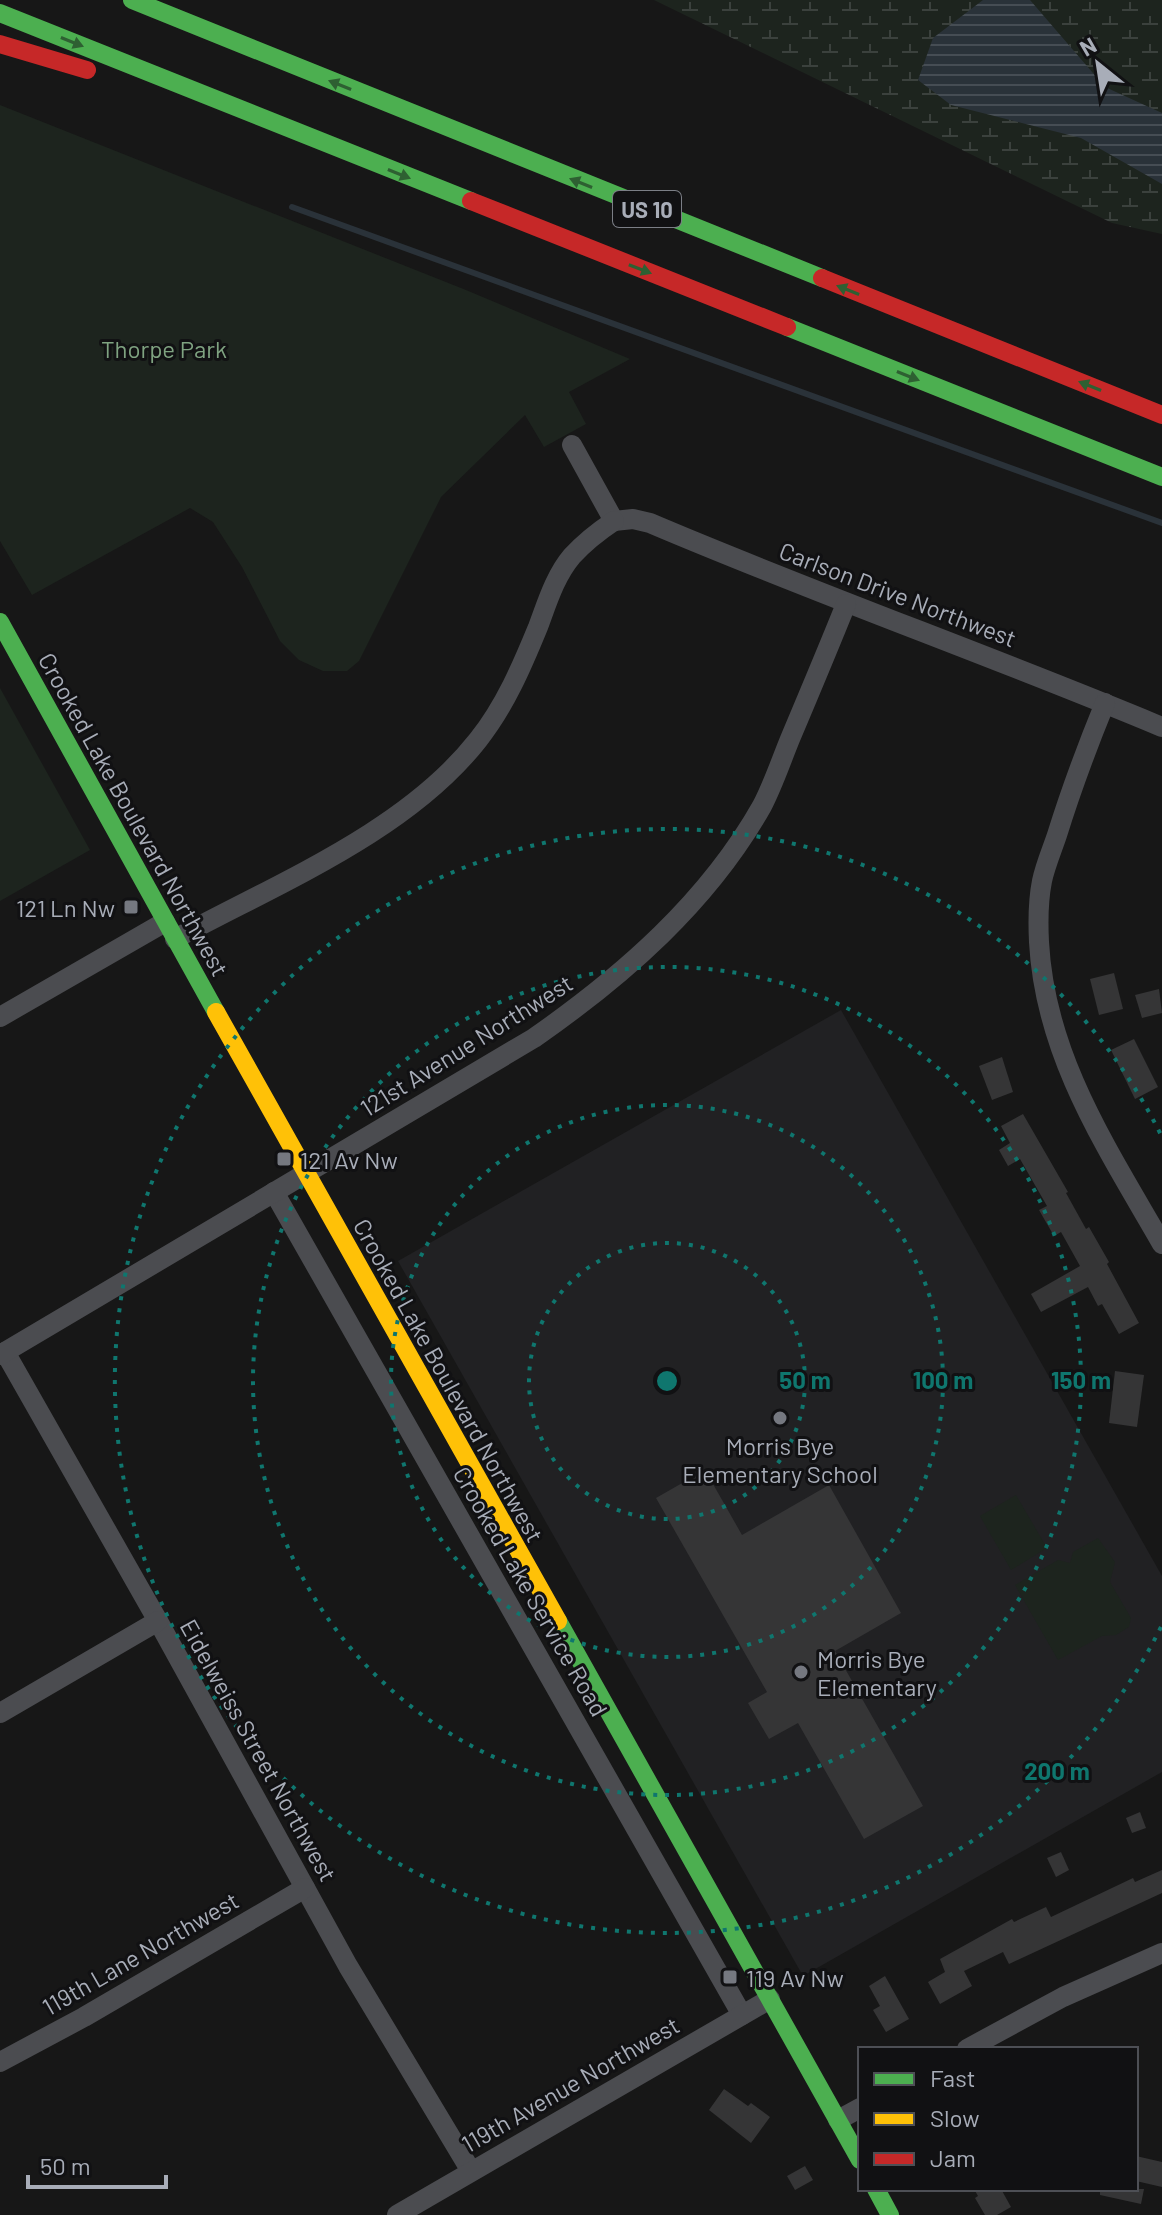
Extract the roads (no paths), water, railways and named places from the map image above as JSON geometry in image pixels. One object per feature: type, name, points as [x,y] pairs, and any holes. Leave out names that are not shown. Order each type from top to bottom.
[{"type":"main road","name":"US 10","points":[[132,0],[1162,415]]},
{"type":"main road","name":"US 10","points":[[0,13],[1162,477]]},
{"type":"main road","points":[[0,44],[103,76]]},
{"type":"main road","points":[[172,101],[273,135],[326,145]]},
{"type":"main road","name":"Crooked Lake Boulevard Northwest","points":[[0,622],[858,2156]]},
{"type":"main road","points":[[877,2191],[890,2215]]},
{"type":"street","points":[[0,1017],[170,930],[363,837],[411,806],[447,774],[479,739],[510,691],[557,580],[571,557],[614,521],[572,445]]},
{"type":"street","name":"Carlson Drive Northwest","points":[[614,521],[633,519],[650,523],[846,604],[1001,661],[1162,727]]},
{"type":"street","name":"121st Avenue Northwest","points":[[3,1354],[534,1038],[573,1011],[634,961],[694,899],[728,857],[762,805],[846,604]]},
{"type":"street","points":[[1105,703],[1075,778],[1042,881],[1038,914],[1042,981],[1050,1020],[1066,1067],[1106,1148],[1162,1244]]},
{"type":"street","name":"Crooked Lake Service Road","points":[[274,1192],[742,2015]]},
{"type":"street","name":"Eidelweiss Street Northwest","points":[[3,1354],[158,1621],[348,1966],[471,2171]]},
{"type":"street","points":[[0,1713],[158,1621]]},
{"type":"street","name":"119th Lane Northwest","points":[[0,2062],[84,2017],[305,1888]]},
{"type":"street","points":[[971,2047],[1063,1997],[1162,1953]]},
{"type":"street","name":"119th Avenue Northwest","points":[[397,2215],[770,1999]]},
{"type":"street","points":[[838,2120],[858,2109]]},
{"type":"waterway","points":[[292,207],[1162,523]]},
{"type":"place","name":"121 Ln Nw","points":[[131,907]]},
{"type":"place","name":"121 Av Nw","points":[[284,1159]]},
{"type":"place","name":"Morris Bye Elementary School","points":[[780,1418]]},
{"type":"place","name":"Morris Bye Elementary","points":[[801,1672]]},
{"type":"place","name":"119 Av Nw","points":[[730,1977]]},
{"type":"park label","name":"Thorpe Park","points":[[164,348]]}]
